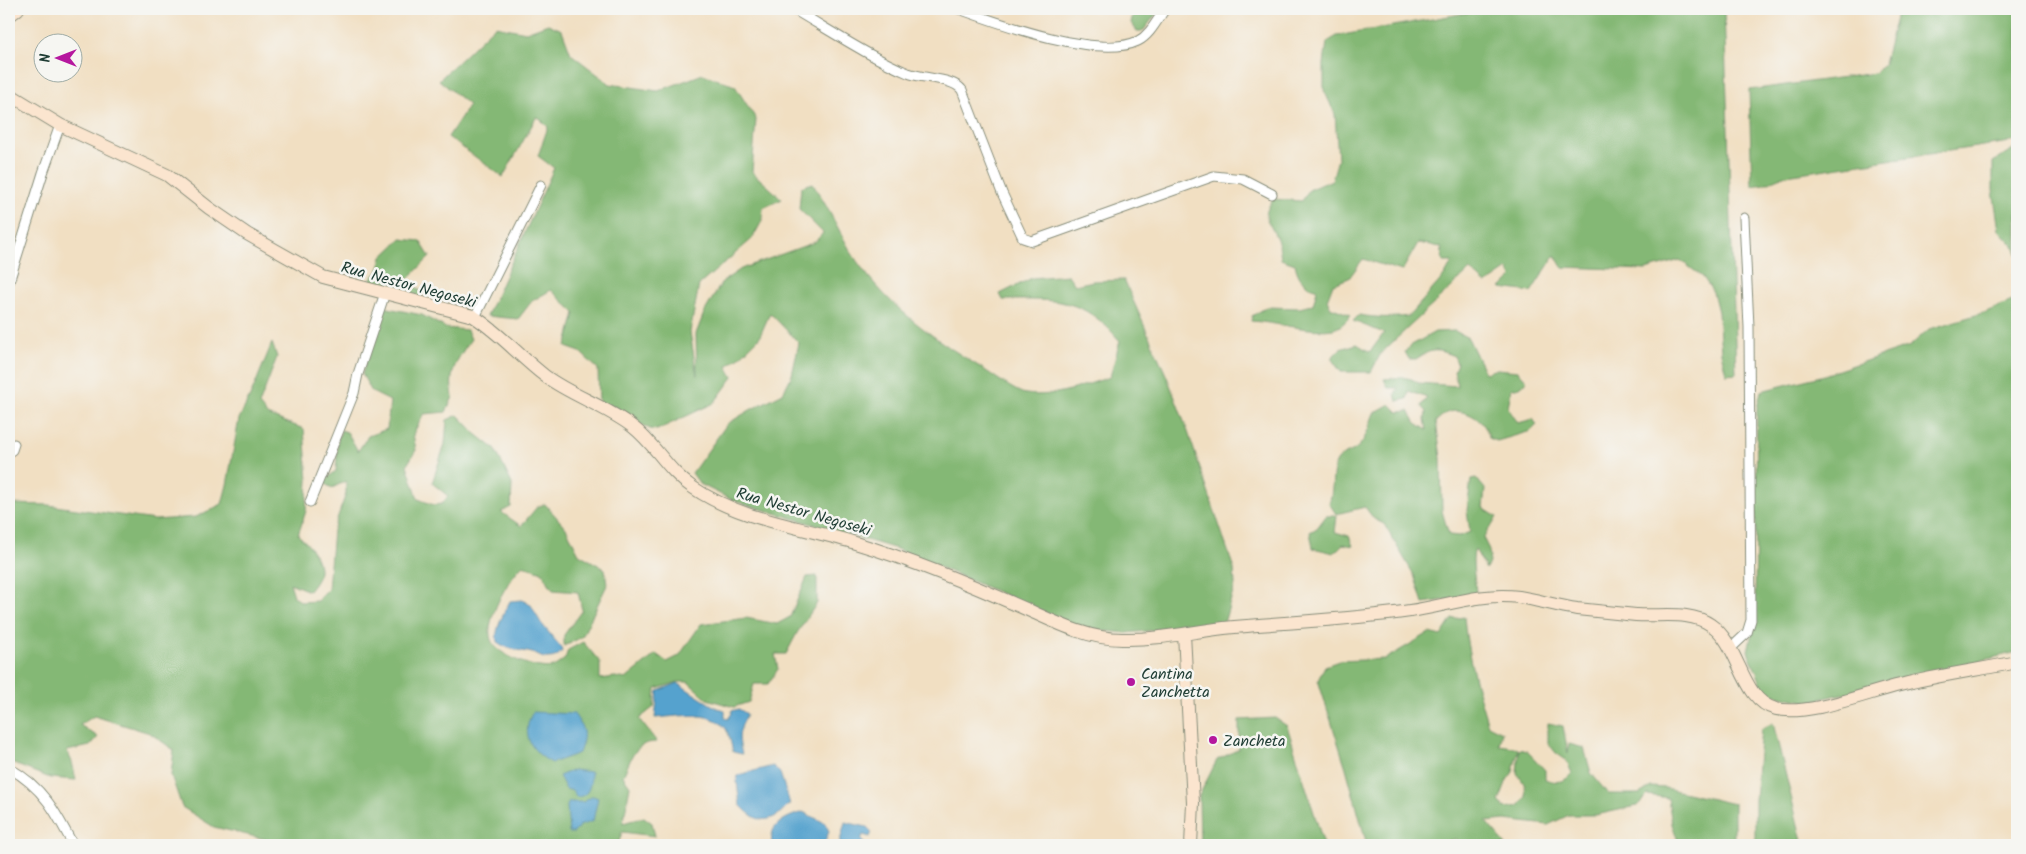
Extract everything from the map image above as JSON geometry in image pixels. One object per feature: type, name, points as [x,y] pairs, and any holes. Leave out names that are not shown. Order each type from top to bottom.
[{"type":"street","points":[[9,16],[18,9]]},
{"type":"street","points":[[793,9],[896,67],[924,78],[954,83],[959,86],[1002,193],[1023,238],[1028,241],[1214,176],[1243,179],[1272,194]]},
{"type":"street","points":[[959,9],[1036,35],[1096,45],[1117,45],[1138,41],[1145,37],[1165,9]]},
{"type":"street","name":"Rua Nestor Negoseki","points":[[9,94],[60,126],[167,175],[228,222],[323,277],[475,317],[486,324],[542,374],[635,429],[681,479],[699,492],[731,508],[759,518],[850,542],[923,566],[965,582],[1082,633],[1103,639],[1127,640],[1241,627],[1372,616],[1430,608],[1480,598],[1506,596],[1581,609],[1695,618],[1706,621],[1715,628],[1731,648],[1751,689],[1761,701],[1769,707],[1781,710],[1816,707],[1910,682],[2017,662]]},
{"type":"street","points":[[9,282],[43,173],[60,126]]},
{"type":"street","points":[[475,317],[541,185]]},
{"type":"street","points":[[1731,648],[1747,633],[1751,620],[1749,327],[1744,218]]},
{"type":"street","points":[[310,502],[354,393],[358,374],[385,293]]},
{"type":"street","points":[[9,452],[14,444]]},
{"type":"street","points":[[1184,634],[1193,803],[1191,845]]},
{"type":"street","points":[[9,768],[28,779],[43,795],[73,845]]},
{"type":"green space","points":[[1134,9],[1160,9],[1143,31],[1137,31],[1131,23]]},
{"type":"green space","points":[[1488,9],[1724,9],[1736,373],[1726,374],[1721,352],[1718,312],[1713,292],[1703,277],[1680,260],[1646,270],[1562,267],[1555,255],[1531,292],[1501,288],[1512,277],[1508,269],[1486,284],[1470,270],[1381,353],[1371,372],[1341,372],[1331,358],[1340,349],[1357,344],[1370,352],[1384,333],[1353,321],[1359,315],[1372,317],[1409,316],[1445,275],[1452,262],[1443,262],[1441,247],[1418,243],[1402,271],[1363,259],[1349,278],[1333,284],[1327,300],[1330,307],[1351,315],[1343,324],[1336,328],[1315,330],[1251,321],[1252,316],[1267,307],[1299,308],[1313,305],[1317,290],[1302,280],[1295,264],[1281,259],[1277,241],[1266,218],[1266,214],[1273,199],[1302,201],[1309,190],[1332,180],[1338,159],[1335,114],[1324,90],[1324,64],[1327,42],[1337,36]]},
{"type":"green space","points":[[1898,9],[2017,9],[2017,141],[1786,175],[1764,184],[1752,186],[1749,90],[1875,73],[1884,64]]},
{"type":"green space","points":[[548,24],[562,30],[571,54],[610,84],[658,91],[703,74],[735,86],[756,119],[752,172],[782,199],[763,208],[762,221],[752,239],[699,285],[690,332],[697,376],[696,334],[704,313],[722,282],[741,269],[815,242],[823,233],[799,209],[801,187],[812,183],[828,208],[851,252],[877,287],[926,331],[1022,393],[1037,395],[1058,393],[1110,377],[1120,341],[1106,326],[1081,308],[1054,301],[1003,300],[1000,294],[1032,278],[1068,275],[1075,285],[1093,281],[1124,280],[1167,377],[1188,432],[1234,569],[1235,585],[1224,623],[1127,633],[1084,629],[897,549],[734,501],[700,484],[692,473],[727,424],[783,393],[792,375],[799,343],[770,313],[759,338],[741,356],[727,366],[733,377],[714,403],[657,430],[650,429],[599,402],[598,369],[580,352],[566,347],[575,313],[551,290],[532,301],[518,319],[487,316],[554,168],[538,156],[548,127],[537,116],[503,177],[448,137],[469,105],[439,80],[495,26],[526,32]]},
{"type":"green space","points":[[2014,149],[2017,150],[2017,255],[2014,246],[1999,230],[1993,190],[1993,162]]},
{"type":"green space","points":[[401,239],[420,241],[430,257],[405,282],[419,289],[422,298],[366,284],[379,270],[382,257]]},
{"type":"green space","points":[[2017,299],[2017,652],[1808,702],[1765,693],[1748,651],[1755,619],[1757,408],[1761,391],[1821,376],[1910,346],[1929,329],[1986,312]]},
{"type":"green space","points":[[383,307],[422,315],[446,328],[467,330],[471,339],[455,366],[452,380],[453,397],[446,412],[424,414],[413,434],[416,450],[407,465],[418,499],[434,505],[442,504],[448,496],[432,483],[445,444],[447,420],[458,415],[476,434],[495,449],[512,484],[511,507],[501,512],[521,526],[537,507],[545,504],[566,528],[579,554],[605,569],[607,585],[582,637],[564,646],[564,635],[582,610],[578,592],[553,590],[542,572],[523,565],[505,589],[494,611],[491,622],[491,640],[494,646],[509,656],[537,667],[552,667],[565,659],[568,650],[583,642],[600,662],[600,679],[615,677],[626,679],[656,654],[667,662],[679,656],[701,624],[746,618],[777,624],[790,617],[807,577],[817,576],[817,603],[797,633],[786,654],[775,654],[778,669],[768,684],[754,684],[749,702],[734,707],[707,699],[688,682],[678,682],[656,689],[654,707],[639,719],[657,742],[643,745],[635,752],[623,776],[630,786],[623,823],[644,817],[652,823],[655,836],[622,832],[618,845],[264,845],[264,842],[273,841],[214,827],[182,807],[171,775],[174,750],[150,733],[94,716],[80,725],[98,737],[90,746],[67,751],[72,762],[76,780],[50,778],[9,762],[9,504],[48,505],[155,520],[196,517],[222,504],[239,419],[272,343],[277,357],[259,405],[267,415],[304,429],[308,481],[306,511],[298,535],[314,553],[319,565],[317,580],[309,591],[290,583],[294,596],[301,602],[317,601],[328,589],[333,530],[346,494],[346,481],[332,488],[322,482],[336,471],[338,439],[341,430],[347,432],[358,451],[368,436],[387,429],[390,401],[372,392],[362,374]]},
{"type":"green space","points":[[1455,331],[1468,338],[1485,373],[1497,369],[1518,371],[1527,381],[1520,387],[1511,389],[1508,408],[1518,423],[1533,419],[1537,425],[1531,431],[1497,441],[1489,438],[1480,421],[1469,414],[1456,411],[1449,412],[1436,421],[1441,458],[1442,511],[1449,535],[1460,536],[1470,532],[1467,511],[1471,479],[1476,478],[1485,489],[1483,508],[1497,517],[1483,538],[1489,553],[1486,569],[1475,549],[1473,565],[1476,596],[1423,603],[1414,575],[1384,524],[1374,519],[1365,507],[1336,514],[1329,503],[1337,461],[1343,455],[1358,447],[1367,433],[1374,413],[1390,404],[1398,412],[1409,411],[1416,423],[1427,430],[1426,412],[1421,406],[1427,398],[1409,391],[1407,399],[1397,401],[1395,394],[1398,388],[1388,388],[1384,379],[1406,378],[1418,383],[1457,386],[1454,371],[1457,363],[1454,356],[1443,352],[1431,351],[1416,359],[1409,359],[1405,352],[1410,346],[1435,332]]},
{"type":"green space","points":[[1326,516],[1337,516],[1335,532],[1349,536],[1353,546],[1343,544],[1334,553],[1313,548],[1310,532],[1317,528]]},
{"type":"green space","points":[[1464,617],[1467,645],[1473,672],[1488,725],[1502,732],[1499,745],[1518,749],[1513,772],[1507,780],[1499,801],[1505,808],[1519,806],[1526,797],[1525,785],[1517,773],[1519,749],[1527,751],[1545,770],[1545,779],[1560,781],[1566,779],[1572,773],[1566,760],[1556,753],[1548,743],[1548,723],[1563,726],[1568,753],[1569,744],[1584,748],[1591,773],[1608,794],[1639,794],[1651,787],[1665,788],[1734,804],[1734,845],[1666,845],[1678,841],[1672,824],[1668,798],[1648,795],[1637,806],[1596,815],[1569,815],[1548,825],[1505,820],[1486,822],[1506,845],[1461,845],[1456,839],[1431,845],[1367,845],[1346,768],[1318,680],[1325,666],[1339,661],[1385,659],[1429,633],[1441,636],[1452,619]]},
{"type":"green space","points":[[1275,718],[1287,726],[1324,845],[1200,845],[1199,796],[1217,760],[1239,749],[1239,720]]},
{"type":"green space","points":[[1773,723],[1803,845],[1755,845],[1755,800],[1761,729]]},
{"type":"water","points":[[522,600],[531,605],[541,623],[560,646],[562,651],[556,656],[544,658],[501,645],[497,642],[498,626],[510,601]]},
{"type":"water","points":[[678,683],[717,708],[725,710],[725,718],[728,719],[732,713],[731,711],[739,709],[747,714],[740,733],[742,754],[733,752],[726,729],[712,719],[703,716],[655,718],[658,691]]},
{"type":"water","points":[[533,712],[574,714],[583,732],[583,741],[579,753],[552,763],[538,753],[533,748],[528,735],[529,720]]},
{"type":"water","points":[[773,766],[780,773],[790,804],[772,818],[757,818],[740,805],[738,775]]},
{"type":"water","points":[[574,770],[591,772],[589,789],[584,795],[576,797],[573,791],[566,789],[559,776]]},
{"type":"water","points":[[593,796],[598,798],[593,821],[579,826],[574,833],[569,833],[567,806],[569,802],[583,802]]},
{"type":"water","points":[[803,812],[825,823],[829,831],[826,840],[821,845],[772,844],[773,831],[776,826],[785,819]]},
{"type":"water","points":[[845,822],[867,827],[872,832],[870,837],[863,835],[861,840],[866,845],[839,845]]},
{"type":"place","name":"Cantina Zanchetta","points":[[1131,682]]},
{"type":"place","name":"Zancheta","points":[[1213,740]]}]
